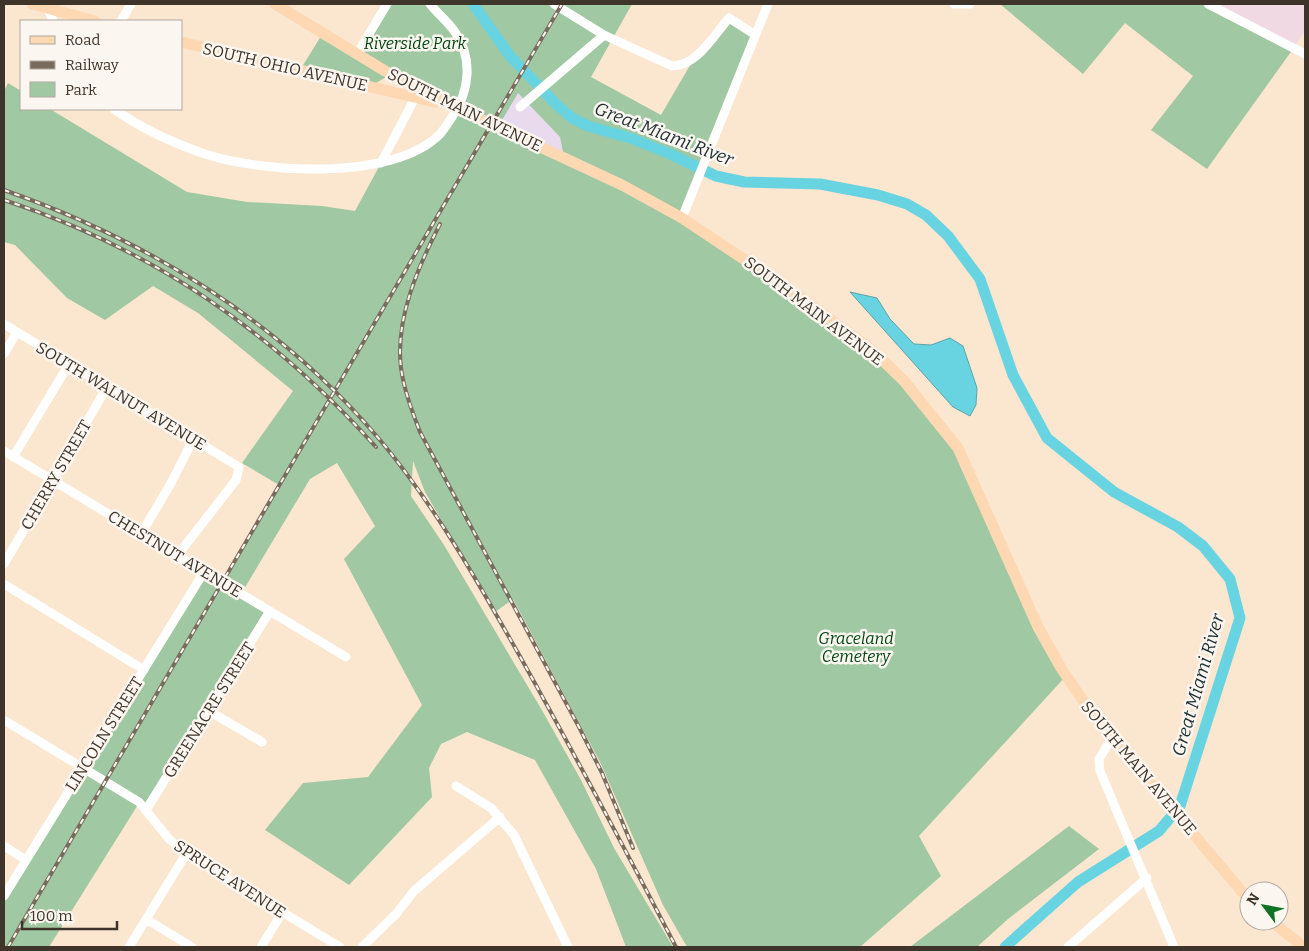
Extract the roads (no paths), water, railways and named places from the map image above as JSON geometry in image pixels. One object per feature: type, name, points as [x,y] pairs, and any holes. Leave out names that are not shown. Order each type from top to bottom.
[{"type":"main road","points":[[32,4],[91,20]]},
{"type":"main road","name":"SOUTH MAIN AVENUE","points":[[275,4],[418,93],[453,107],[622,185],[682,218],[736,252],[826,315],[873,351],[904,381],[958,448],[1038,627],[1066,676],[1111,739],[1239,888]]},
{"type":"main road","name":"SOUTH OHIO AVENUE","points":[[182,42],[418,93]]},
{"type":"main road","points":[[1284,931],[1304,947]]},
{"type":"street","points":[[121,20],[131,4]]},
{"type":"street","points":[[356,54],[387,4]]},
{"type":"street","points":[[115,110],[166,140],[207,155],[255,165],[334,169],[381,163],[402,158],[439,136],[467,80],[468,61],[464,47],[454,30],[430,4]]},
{"type":"street","points":[[554,4],[604,35],[672,66],[681,66],[692,60],[729,18],[754,34]]},
{"type":"street","points":[[682,218],[754,34],[768,4]]},
{"type":"street","points":[[954,4],[959,6],[970,4]]},
{"type":"street","points":[[1208,4],[1305,54]]},
{"type":"street","points":[[48,9],[53,20]]},
{"type":"street","points":[[520,107],[604,35]]},
{"type":"street","points":[[381,163],[418,93]]},
{"type":"street","name":"SOUTH WALNUT AVENUE","points":[[4,324],[238,468],[236,480],[177,556]]},
{"type":"street","points":[[4,354],[17,332]]},
{"type":"street","points":[[13,457],[69,364]]},
{"type":"street","name":"CHERRY STREET","points":[[4,564],[107,387]]},
{"type":"street","points":[[141,534],[170,486],[193,440]]},
{"type":"street","name":"CHESTNUT AVENUE","points":[[4,451],[236,592],[346,656]]},
{"type":"street","name":"LINCOLN STREET","points":[[4,896],[204,572]]},
{"type":"street","points":[[4,584],[144,670]]},
{"type":"street","name":"GREENACRE STREET","points":[[146,810],[270,611]]},
{"type":"street","points":[[209,711],[262,742]]},
{"type":"street","name":"SPRUCE AVENUE","points":[[4,720],[139,802],[169,839],[186,854],[282,914],[340,947]]},
{"type":"street","points":[[1111,739],[1099,759],[1100,771],[1147,878],[1174,947]]},
{"type":"street","points":[[456,786],[491,808],[514,835],[568,947]]},
{"type":"street","points":[[362,947],[396,914],[414,891],[500,817]]},
{"type":"street","points":[[4,846],[26,860]]},
{"type":"street","points":[[129,947],[186,854]]},
{"type":"street","points":[[1068,947],[1147,878]]},
{"type":"street","points":[[261,947],[282,914]]},
{"type":"street","points":[[146,919],[192,947]]},
{"type":"water","points":[[850,292],[877,298],[890,319],[914,344],[931,345],[950,338],[963,346],[977,388],[976,405],[970,416],[953,407]]},
{"type":"waterway","name":"Great Miami River","points":[[473,4],[510,56],[555,103],[572,118],[588,126],[630,138],[668,153],[716,176],[744,182],[820,184],[878,195],[907,204],[926,215],[948,236],[980,279],[1013,375],[1047,438],[1114,492],[1178,527],[1203,546],[1230,579],[1240,618],[1180,806],[1159,831],[1078,882],[1005,947]]},
{"type":"railway","points":[[8,947],[562,4]]},
{"type":"railway","points":[[4,190],[110,234],[160,260],[209,290],[255,322],[299,358],[341,397],[380,440],[420,492],[490,603],[581,767],[676,947]]},
{"type":"railway","points":[[4,200],[58,220],[110,243],[159,269],[207,298],[295,366],[376,447]]},
{"type":"railway","points":[[440,224],[416,276],[405,312],[400,350],[404,384],[420,432],[579,727],[602,773],[633,848]]},
{"type":"park label","name":"Riverside Park","points":[[415,43]]},
{"type":"park label","name":"Graceland Cemetery","points":[[856,647]]}]
